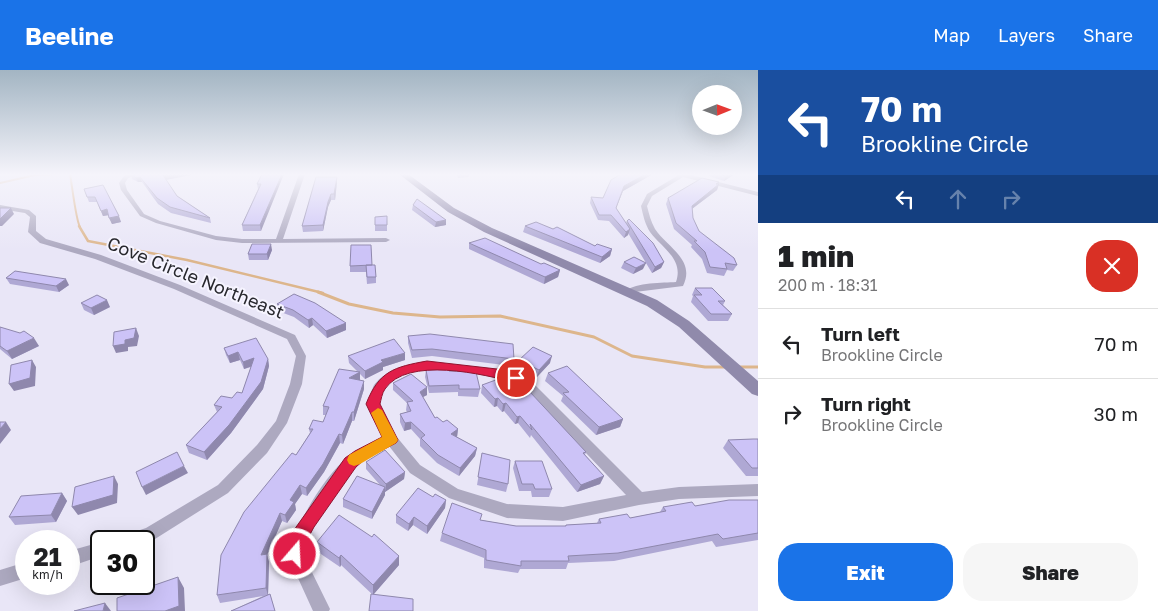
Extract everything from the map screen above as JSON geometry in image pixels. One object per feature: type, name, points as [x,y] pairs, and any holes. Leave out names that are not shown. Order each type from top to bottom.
[{"type":"street","points":[[131,199],[142,215],[158,222],[216,238],[242,241],[386,240]]},
{"type":"street","points":[[279,241],[293,199]]},
{"type":"street","points":[[437,199],[451,210],[488,230],[630,291],[684,324],[758,390]]},
{"type":"street","points":[[630,291],[636,288],[680,284],[684,276],[680,260],[654,231],[644,206],[647,199]]},
{"type":"street","name":"Cove Circle Northeast","points":[[0,207],[28,211],[34,216],[32,232],[43,241],[98,258],[177,287],[291,338],[301,356],[296,384],[281,423],[262,449],[223,489],[155,531]]},
{"type":"street","points":[[639,499],[529,386],[516,378],[427,365],[408,368],[392,376],[379,387],[373,404],[391,440],[416,469],[454,494],[507,511],[563,514],[679,493],[758,490]]},
{"type":"street","points":[[321,609],[295,554],[300,536],[317,507],[351,462],[360,455],[391,440]]},
{"type":"street","points":[[0,578],[15,573]]},
{"type":"building","points":[[96,199],[110,199],[119,216],[109,218],[107,209],[101,211]]},
{"type":"building","points":[[159,199],[182,199],[210,218],[170,207]]},
{"type":"building","points":[[254,199],[271,199],[260,225],[242,225]]},
{"type":"building","points":[[310,199],[329,199],[323,225],[302,226]]},
{"type":"building","points":[[417,199],[446,220],[436,222],[413,205]]},
{"type":"building","points":[[592,199],[619,199],[616,208],[630,229],[626,232],[611,215],[599,215]]},
{"type":"building","points":[[668,199],[700,199],[692,206],[693,218],[699,231],[734,258],[737,265],[725,263],[727,269],[710,267],[705,252],[694,241],[697,241],[676,223]]},
{"type":"building","points":[[0,208],[11,208],[0,219]]},
{"type":"building","points":[[387,216],[387,225],[375,225],[375,217]]},
{"type":"building","points":[[629,219],[653,243],[664,262],[655,267],[627,221]]},
{"type":"building","points":[[536,222],[553,229],[557,227],[595,246],[597,244],[612,249],[602,257],[525,226]]},
{"type":"building","points":[[485,238],[541,264],[544,263],[560,270],[545,277],[469,243]]},
{"type":"building","points":[[252,244],[271,244],[267,254],[248,254]]},
{"type":"building","points":[[351,245],[371,245],[372,265],[350,266]]},
{"type":"building","points":[[634,257],[646,263],[636,268],[624,262]]},
{"type":"building","points":[[366,265],[375,265],[376,277],[367,277]]},
{"type":"building","points":[[15,271],[66,279],[56,286],[6,278]]},
{"type":"building","points":[[695,288],[712,288],[725,301],[718,301],[732,314],[711,314],[694,295],[702,295]]},
{"type":"building","points":[[294,294],[315,303],[346,323],[326,331],[312,318],[308,320],[293,310],[277,304]]},
{"type":"building","points":[[97,295],[107,300],[91,308],[81,303]]},
{"type":"building","points":[[0,327],[20,333],[24,331],[34,338],[7,351],[0,346]]},
{"type":"building","points":[[136,328],[134,338],[125,340],[125,344],[113,346],[114,332]]},
{"type":"building","points":[[430,334],[513,344],[514,359],[432,349],[412,350],[408,336]]},
{"type":"building","points":[[256,338],[268,359],[261,382],[229,425],[204,452],[186,445],[222,407],[214,405],[221,396],[232,398],[237,392],[242,393],[254,358],[243,362],[238,352],[228,356],[224,348]]},
{"type":"building","points":[[394,339],[405,353],[381,360],[383,362],[365,371],[348,356]]},
{"type":"building","points":[[533,347],[552,356],[539,370],[519,360]]},
{"type":"building","points":[[32,360],[30,378],[9,384],[11,365]]},
{"type":"building","points":[[567,366],[623,419],[599,427],[563,393],[569,392],[548,373]]},
{"type":"building","points":[[339,369],[360,372],[349,378],[364,381],[354,412],[352,412],[342,435],[339,434],[323,464],[306,488],[300,485],[290,500],[294,502],[285,515],[280,513],[261,555],[267,554],[266,588],[217,595],[221,555],[244,512],[292,453],[296,455],[313,429],[309,429],[313,420],[323,422],[329,407],[323,406]]},
{"type":"building","points":[[448,369],[449,371],[476,372],[480,389],[459,389],[459,385],[429,386],[426,370]]},
{"type":"building","points":[[411,374],[427,387],[420,392],[435,418],[437,417],[443,422],[447,420],[458,429],[451,434],[477,448],[460,468],[438,455],[421,438],[425,435],[411,422],[405,423],[400,414],[411,411],[407,402],[413,401],[393,383]]},
{"type":"building","points":[[504,377],[521,394],[530,392],[586,452],[583,453],[604,476],[581,485],[530,424],[532,430],[520,416],[517,417],[506,403],[503,404],[498,398],[495,399],[482,385]]},
{"type":"building","points":[[0,422],[6,422],[0,429]]},
{"type":"building","points":[[758,439],[758,468],[752,468],[728,440]]},
{"type":"building","points":[[385,450],[405,472],[386,484],[366,462]]},
{"type":"building","points":[[177,452],[184,466],[142,487],[136,472]]},
{"type":"building","points":[[482,453],[510,460],[508,484],[478,477]]},
{"type":"building","points":[[515,461],[542,461],[552,489],[535,489],[533,484],[522,484]]},
{"type":"building","points":[[114,476],[113,495],[72,507],[75,487]]},
{"type":"building","points":[[357,476],[385,487],[372,512],[343,499]]},
{"type":"building","points":[[418,488],[433,497],[435,494],[446,500],[427,526],[414,517],[409,524],[396,515]]},
{"type":"building","points":[[62,493],[51,515],[9,517],[21,496]]},
{"type":"building","points":[[729,500],[758,500],[758,533],[723,539],[718,534],[618,553],[568,556],[569,561],[521,561],[521,566],[486,560],[486,550],[442,533],[452,503],[482,514],[480,520],[516,526],[566,526],[601,523],[599,519],[627,514],[630,518],[666,511],[663,507],[692,502],[695,506]]},
{"type":"building","points":[[339,515],[372,537],[374,534],[399,556],[373,585],[341,555],[339,558],[317,542]]},
{"type":"building","points":[[178,577],[179,606],[165,611],[117,611],[117,598],[126,595],[155,595],[155,585]]},
{"type":"building","points":[[270,594],[275,611],[231,611]]},
{"type":"building","points":[[371,594],[413,599],[413,611],[369,611]]},
{"type":"building","points":[[105,603],[103,611],[74,611]]},
{"type":"waterway","points":[[74,199],[80,227]]},
{"type":"waterway","points":[[79,226],[88,241],[187,260],[323,293]]},
{"type":"waterway","points":[[318,292],[349,304],[393,313],[440,317],[500,316],[594,337],[632,356],[705,367],[727,367]]},
{"type":"waterway","points":[[738,367],[758,367]]},
{"type":"slow traffic","points":[[354,460],[360,455],[391,440],[378,413]]},
{"type":"route","points":[[295,554],[300,536],[317,507],[351,462],[360,455],[391,440],[373,404],[379,387],[392,376],[408,368],[427,365],[516,378]]}]
